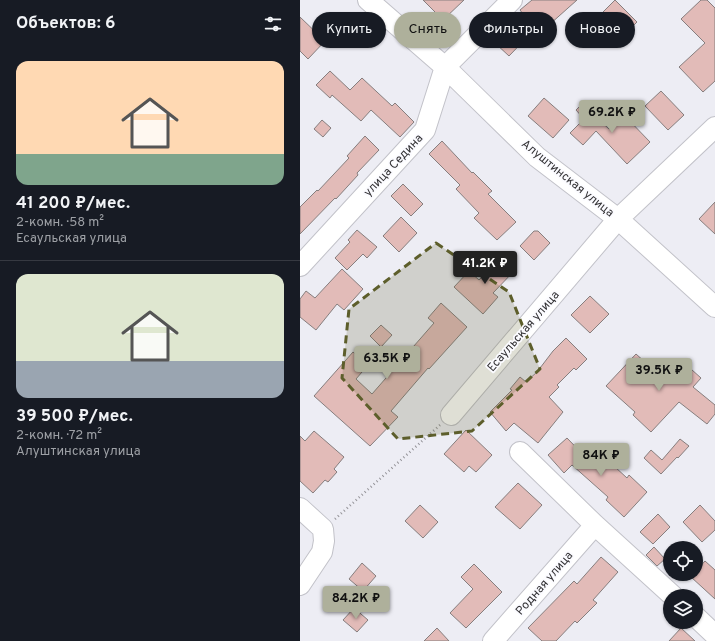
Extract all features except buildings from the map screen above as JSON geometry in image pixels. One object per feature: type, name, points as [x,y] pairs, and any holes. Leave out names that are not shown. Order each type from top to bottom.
[{"type":"street","name":"Алуштинская улица","points":[[368,0],[445,66],[537,157],[618,219],[715,307]]},
{"type":"street","name":"улица Седина","points":[[300,266],[425,130],[445,66],[512,0]]},
{"type":"street","name":"Есаульская улица","points":[[451,415],[618,219],[715,127]]},
{"type":"street","points":[[520,452],[595,525],[665,589]]},
{"type":"street","points":[[300,508],[323,529],[324,540],[322,552],[300,585]]},
{"type":"street","name":"Родная улица","points":[[493,641],[595,525]]},
{"type":"street","points":[[703,624],[715,635]]},
{"type":"path","points":[[323,529],[451,415]]},
{"type":"highlighted area","points":[[436,243],[509,292],[540,369],[472,431],[398,439],[342,378],[349,309]]}]
